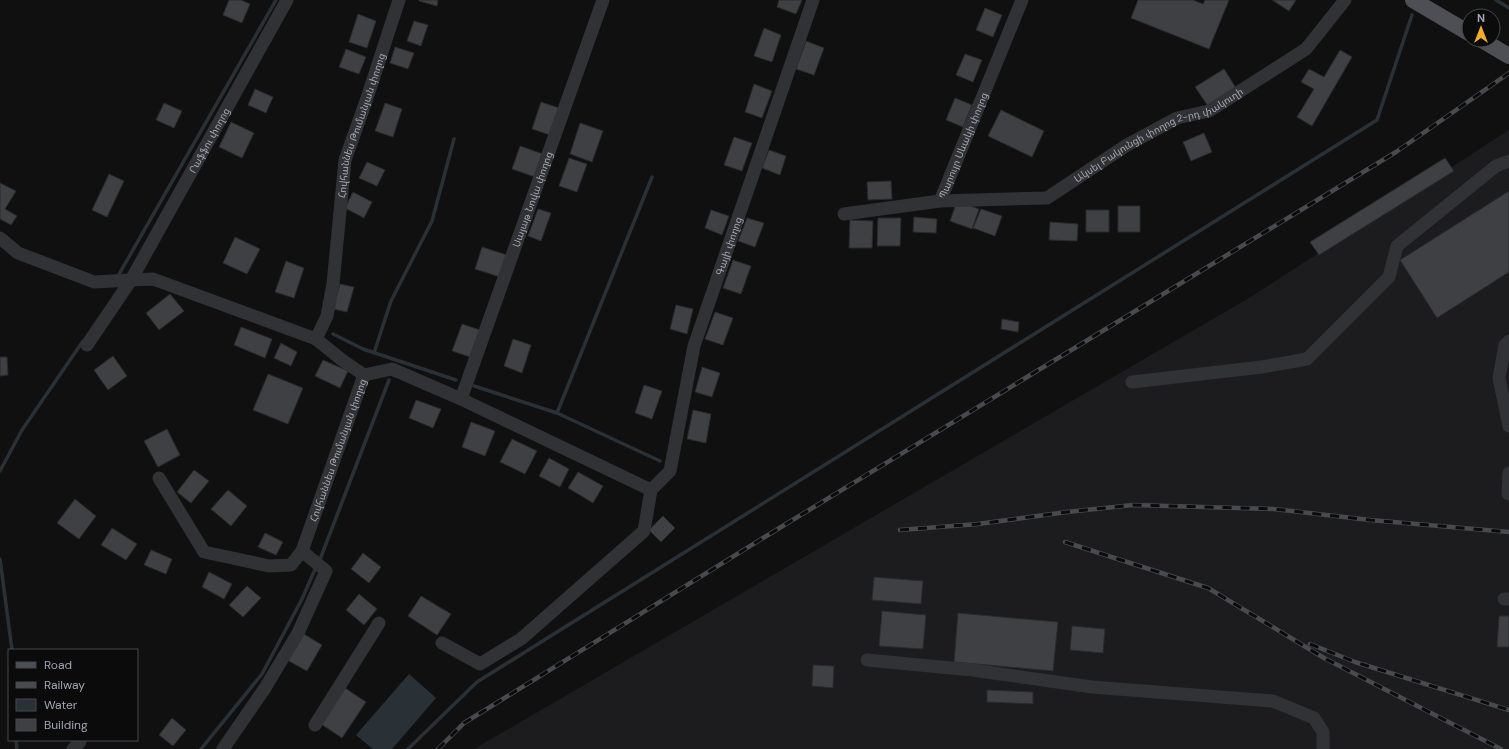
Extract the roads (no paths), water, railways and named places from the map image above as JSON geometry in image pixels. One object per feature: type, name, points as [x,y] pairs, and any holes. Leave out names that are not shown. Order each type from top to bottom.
[{"type":"main road","points":[[1422,2],[1461,28]]},
{"type":"main road","points":[[1496,48],[1509,56]]},
{"type":"street","name":"Րաֆֆու փողոց","points":[[87,345],[131,280],[287,0]]},
{"type":"street","name":"Հովհաննես Թումանյան փողոց","points":[[159,478],[204,552],[269,566],[291,565],[302,551],[364,375],[316,339],[327,316],[332,290],[345,160],[399,0]]},
{"type":"street","name":"Սայաթ Նովա փողոց","points":[[461,399],[603,0]]},
{"type":"street","name":"Գայի փողոց","points":[[651,490],[670,471],[694,346],[813,0]]},
{"type":"street","name":"Պարույր Սևակի փողոց","points":[[844,214],[940,201],[1022,0]]},
{"type":"street","name":"Ակսել Բակունցի փողոց 2-րդ փակուղի","points":[[940,201],[1047,198],[1128,145],[1177,118],[1210,111],[1306,49],[1345,0]]},
{"type":"street","points":[[1132,382],[1262,367],[1307,359],[1389,277],[1397,246],[1496,166],[1509,161]]},
{"type":"street","points":[[0,238],[18,253],[94,282],[153,279],[316,339]]},
{"type":"street","points":[[1509,341],[1505,345],[1499,378],[1509,426]]},
{"type":"street","points":[[364,375],[392,369],[461,399],[651,490],[644,531],[521,638],[480,664],[442,643]]},
{"type":"street","points":[[1508,494],[1509,473]]},
{"type":"street","points":[[223,749],[265,688],[298,633],[326,571],[302,551]]},
{"type":"street","points":[[315,725],[380,623]]},
{"type":"street","points":[[867,660],[972,670],[1092,687],[1273,701],[1314,718],[1323,732],[1323,749]]},
{"type":"water","points":[[409,674],[436,698],[392,749],[373,749],[356,735]]},
{"type":"waterway","points":[[118,276],[276,0]]},
{"type":"waterway","points":[[1496,0],[1509,8]]},
{"type":"waterway","points":[[408,749],[477,682],[1377,120],[1412,15]]},
{"type":"waterway","points":[[374,353],[391,301],[432,221],[454,139]]},
{"type":"waterway","points":[[557,413],[652,177]]},
{"type":"waterway","points":[[333,334],[363,349],[456,380]]},
{"type":"waterway","points":[[0,471],[22,430],[83,341]]},
{"type":"waterway","points":[[319,562],[389,380]]},
{"type":"waterway","points":[[474,386],[557,413],[660,461]]},
{"type":"waterway","points":[[0,559],[12,649]]},
{"type":"waterway","points":[[201,749],[262,674],[302,599],[316,567]]},
{"type":"waterway","points":[[16,741],[17,749]]},
{"type":"railway","points":[[438,749],[464,723],[768,535],[1396,152],[1509,73]]},
{"type":"railway","points":[[900,530],[978,524],[1133,505],[1274,509],[1370,520],[1509,532]]},
{"type":"railway","points":[[1065,542],[1208,588],[1324,658],[1501,749]]},
{"type":"railway","points":[[1310,644],[1355,662],[1509,710]]}]
